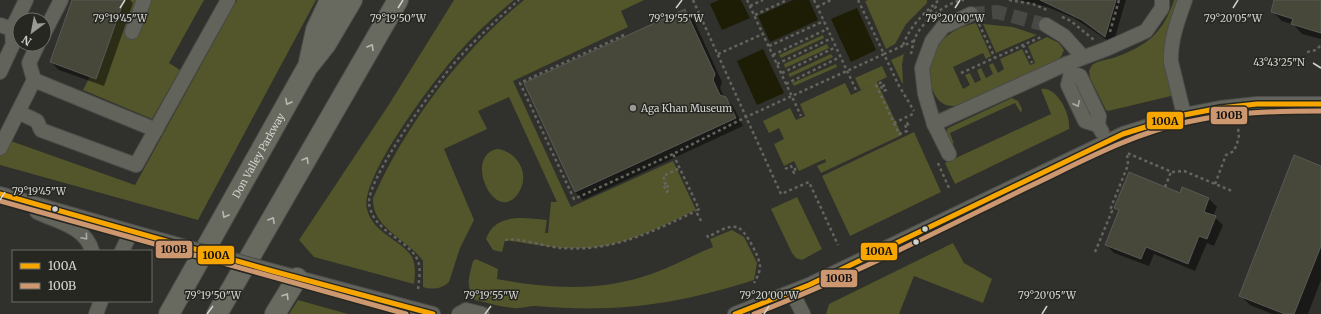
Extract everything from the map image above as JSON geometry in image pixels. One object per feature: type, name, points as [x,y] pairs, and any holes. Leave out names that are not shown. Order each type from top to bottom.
[{"type":"highway","points":[[307,68],[316,30],[330,0]]},
{"type":"highway","name":"Don Valley Parkway","points":[[169,314],[307,68],[326,44],[352,0]]},
{"type":"highway","points":[[218,314],[394,8],[414,0]]},
{"type":"highway","points":[[275,314],[297,278]]},
{"type":"street","points":[[0,72],[13,44],[6,27],[26,0]]},
{"type":"street","points":[[52,17],[61,0]]},
{"type":"street","points":[[132,32],[144,0]]},
{"type":"street","points":[[18,112],[37,121],[41,130],[136,165],[228,0]]},
{"type":"street","points":[[934,124],[1068,68],[1083,57],[1106,49],[1146,31],[1162,8],[1162,0]]},
{"type":"street","points":[[1184,115],[1170,62],[1170,55],[1171,44],[1185,0]]},
{"type":"street","points":[[949,154],[934,124],[925,94],[922,68],[932,41],[943,27],[974,17]]},
{"type":"street","points":[[1051,28],[1064,36],[1083,57]]},
{"type":"street","points":[[0,148],[34,80],[29,63],[34,52]]},
{"type":"street","points":[[1068,68],[1068,85],[1085,121],[1098,125],[1106,141]]},
{"type":"street","points":[[34,80],[156,130]]},
{"type":"street","points":[[735,314],[792,292],[1123,134],[1184,115],[1220,108],[1257,104],[1321,104]]},
{"type":"street","points":[[0,195],[297,278],[433,314]]},
{"type":"street","points":[[0,195],[81,232],[90,242],[92,250]]},
{"type":"street","points":[[123,250],[135,233]]},
{"type":"street","points":[[792,292],[803,314]]},
{"type":"street","points":[[92,314],[94,302]]},
{"type":"street","points":[[96,314],[101,302]]},
{"type":"street","points":[[459,314],[466,310],[482,314]]},
{"type":"path","points":[[418,289],[419,262],[414,254],[381,226],[372,214],[368,202],[372,190],[410,121],[455,62],[476,40],[520,0]]},
{"type":"path","points":[[693,0],[781,194],[809,182],[838,245]]},
{"type":"path","points":[[747,0],[801,116]]},
{"type":"path","points":[[750,6],[764,0]]},
{"type":"path","points":[[754,15],[787,0]]},
{"type":"path","points":[[814,0],[856,90]]},
{"type":"path","points":[[817,7],[831,0]]},
{"type":"path","points":[[858,0],[898,84],[915,112],[894,123]]},
{"type":"path","points":[[903,46],[907,33],[923,14],[939,0]]},
{"type":"path","points":[[1106,49],[1119,0]]},
{"type":"path","points":[[923,14],[928,13],[937,6]]},
{"type":"path","points":[[974,17],[995,58]]},
{"type":"path","points":[[769,46],[824,21]]},
{"type":"path","points":[[961,74],[1023,45],[1051,28],[1073,23]]},
{"type":"path","points":[[773,55],[827,29]]},
{"type":"path","points":[[718,54],[763,34]]},
{"type":"path","points":[[624,35],[520,83],[574,199],[673,154],[746,117],[914,40]]},
{"type":"path","points":[[777,64],[832,38]]},
{"type":"path","points":[[1023,45],[1032,63]]},
{"type":"path","points":[[1307,52],[1316,50],[1321,45]]},
{"type":"path","points":[[782,73],[836,47]]},
{"type":"path","points":[[786,84],[840,57]]},
{"type":"path","points":[[881,86],[883,91],[886,90],[882,82],[876,85],[900,134],[908,131],[905,124],[907,123],[910,128]]},
{"type":"path","points":[[1215,184],[1226,156],[1234,151],[1239,138],[1238,127]]},
{"type":"path","points":[[1095,252],[1112,211],[1110,210],[1128,165],[1127,153],[1171,172],[1184,171],[1232,191]]},
{"type":"path","points":[[505,240],[562,248],[605,247],[644,235],[696,211],[699,209],[673,154]]},
{"type":"path","points":[[785,169],[791,166],[794,173],[796,172],[794,166]]},
{"type":"path","points":[[667,185],[669,190],[667,192],[663,184],[666,183],[663,176],[678,169]]},
{"type":"path","points":[[1165,186],[1171,172]]},
{"type":"path","points":[[696,211],[701,222]]},
{"type":"path","points":[[707,235],[708,237],[730,226],[738,227],[745,232],[760,264],[759,274],[754,284]]},
{"type":"green space","points":[[125,0],[204,0],[169,63],[180,70],[152,119],[83,90],[111,35]]},
{"type":"green space","points":[[237,0],[316,0],[198,220],[0,165],[0,148],[5,139],[135,185]]},
{"type":"green space","points":[[454,0],[514,0],[474,37],[450,62],[402,127],[375,174],[368,194],[367,209],[370,218],[381,231],[402,246],[412,257],[415,267],[414,284],[314,257],[299,240],[388,106]]},
{"type":"green space","points":[[524,0],[644,0],[621,11],[628,27],[513,81],[571,207],[673,161],[696,210],[663,226],[605,246],[593,248],[568,248],[542,246],[505,240],[502,252],[493,250],[486,239],[490,230],[496,224],[503,221],[520,218],[547,220],[545,233],[548,233],[551,202],[557,202],[509,97],[478,111],[487,129],[444,149],[474,220],[460,248],[449,282],[437,288],[423,287],[423,261],[417,253],[384,226],[378,218],[374,208],[373,198],[402,142],[437,90],[478,43]]},
{"type":"green space","points":[[927,0],[927,3],[906,24],[895,44],[886,49],[865,1]]},
{"type":"green space","points":[[1174,0],[1177,0],[1165,45],[1175,95],[1108,111],[1106,110],[1090,78],[1089,71],[1092,65],[1137,48],[1146,42],[1165,21]]},
{"type":"green space","points":[[976,23],[991,56],[986,59],[983,53],[953,67],[963,89],[970,85],[965,75],[970,73],[975,83],[981,80],[977,70],[981,68],[986,78],[993,74],[989,65],[993,63],[998,73],[1004,69],[1000,59],[1022,49],[1030,65],[1035,63],[1028,46],[1047,37],[1059,43],[1064,50],[1059,59],[959,105],[949,106],[941,103],[932,88],[930,79],[930,69],[935,51],[942,40],[952,32],[964,26]]},
{"type":"green space","points":[[983,24],[1013,27],[1037,35],[996,53]]},
{"type":"green space","points":[[823,35],[824,38],[781,58],[779,55]]},
{"type":"green space","points":[[827,44],[829,48],[785,68],[784,64]]},
{"type":"green space","points":[[831,54],[833,57],[790,77],[788,74]]},
{"type":"green space","points":[[904,54],[902,64],[902,83],[891,60]]},
{"type":"green space","points":[[836,64],[837,67],[794,86],[792,83]]},
{"type":"green space","points":[[882,66],[887,77],[877,82],[902,135],[821,173],[817,166],[826,162],[825,159],[799,171],[794,161],[784,166],[774,144],[784,139],[779,128],[769,133],[763,121],[790,108],[796,120],[805,116],[800,104],[845,83],[851,95],[874,84],[861,90],[855,78]]},
{"type":"green space","points":[[1041,89],[1047,89],[1052,92],[1062,103],[1068,116],[1069,129],[955,184],[945,163],[1051,114]]},
{"type":"green space","points":[[1012,98],[1018,101],[1022,109],[1021,113],[1015,103],[950,133],[954,144],[950,142],[946,132],[948,128]]},
{"type":"green space","points":[[914,132],[941,192],[850,236],[822,176]]},
{"type":"green space","points":[[497,149],[511,154],[517,159],[523,173],[521,188],[517,195],[508,202],[499,201],[492,195],[486,186],[482,174],[483,163],[487,154]]},
{"type":"green space","points":[[797,197],[822,249],[802,260],[796,258],[792,253],[771,209]]},
{"type":"green space","points":[[732,230],[744,237],[757,263],[754,280],[698,296],[646,305],[619,307],[564,308],[535,306],[517,308],[499,306],[475,300],[469,286],[469,277],[473,261],[476,259],[498,269],[497,279],[537,285],[556,287],[595,286],[634,279],[654,273],[713,247],[710,239]]},
{"type":"green space","points":[[953,243],[964,263],[992,279],[983,303],[914,276],[899,314],[826,314],[829,304]]},
{"type":"green space","points":[[298,300],[348,314],[289,314]]},
{"type":"shaded area","points":[[719,0],[741,0],[750,18],[722,30],[710,4]]},
{"type":"shaded area","points":[[793,0],[809,0],[818,20],[770,42],[758,16]]},
{"type":"shaded area","points":[[857,8],[876,50],[851,62],[831,19]]},
{"type":"shaded area","points":[[763,49],[784,93],[757,105],[737,61]]},
{"type":"building","points":[[72,0],[124,0],[96,79],[50,62]]},
{"type":"building","points":[[1040,0],[1116,0],[1105,37],[1082,20]]},
{"type":"building","points":[[1274,0],[1321,0],[1321,33],[1291,24],[1293,19],[1271,12]]},
{"type":"building","name":"Aga Khan Museum","points":[[685,9],[715,74],[713,80],[720,95],[726,97],[736,118],[575,192],[524,83]]},
{"type":"building","points":[[1294,155],[1321,166],[1321,246],[1294,314],[1285,314],[1239,296]]},
{"type":"building","points":[[1129,172],[1180,193],[1182,187],[1209,198],[1204,212],[1216,216],[1207,239],[1199,236],[1188,264],[1146,247],[1141,259],[1105,245],[1119,210],[1114,208]]},
{"type":"tunnel","points":[[971,14],[997,12],[1046,25]]},
{"type":"transit line","name":"100A","points":[[735,314],[809,285],[1123,134],[1184,115],[1220,108],[1257,104],[1321,104]]},
{"type":"transit line","name":"100B","points":[[754,314],[857,270],[1085,159],[1145,134],[1187,122],[1221,116],[1271,112],[1321,111]]},
{"type":"transit line","name":"100A","points":[[0,194],[276,272],[433,314]]},
{"type":"transit line","name":"100B","points":[[0,201],[406,314]]},
{"type":"place","name":"Aga Khan Museum","points":[[633,108]]}]
